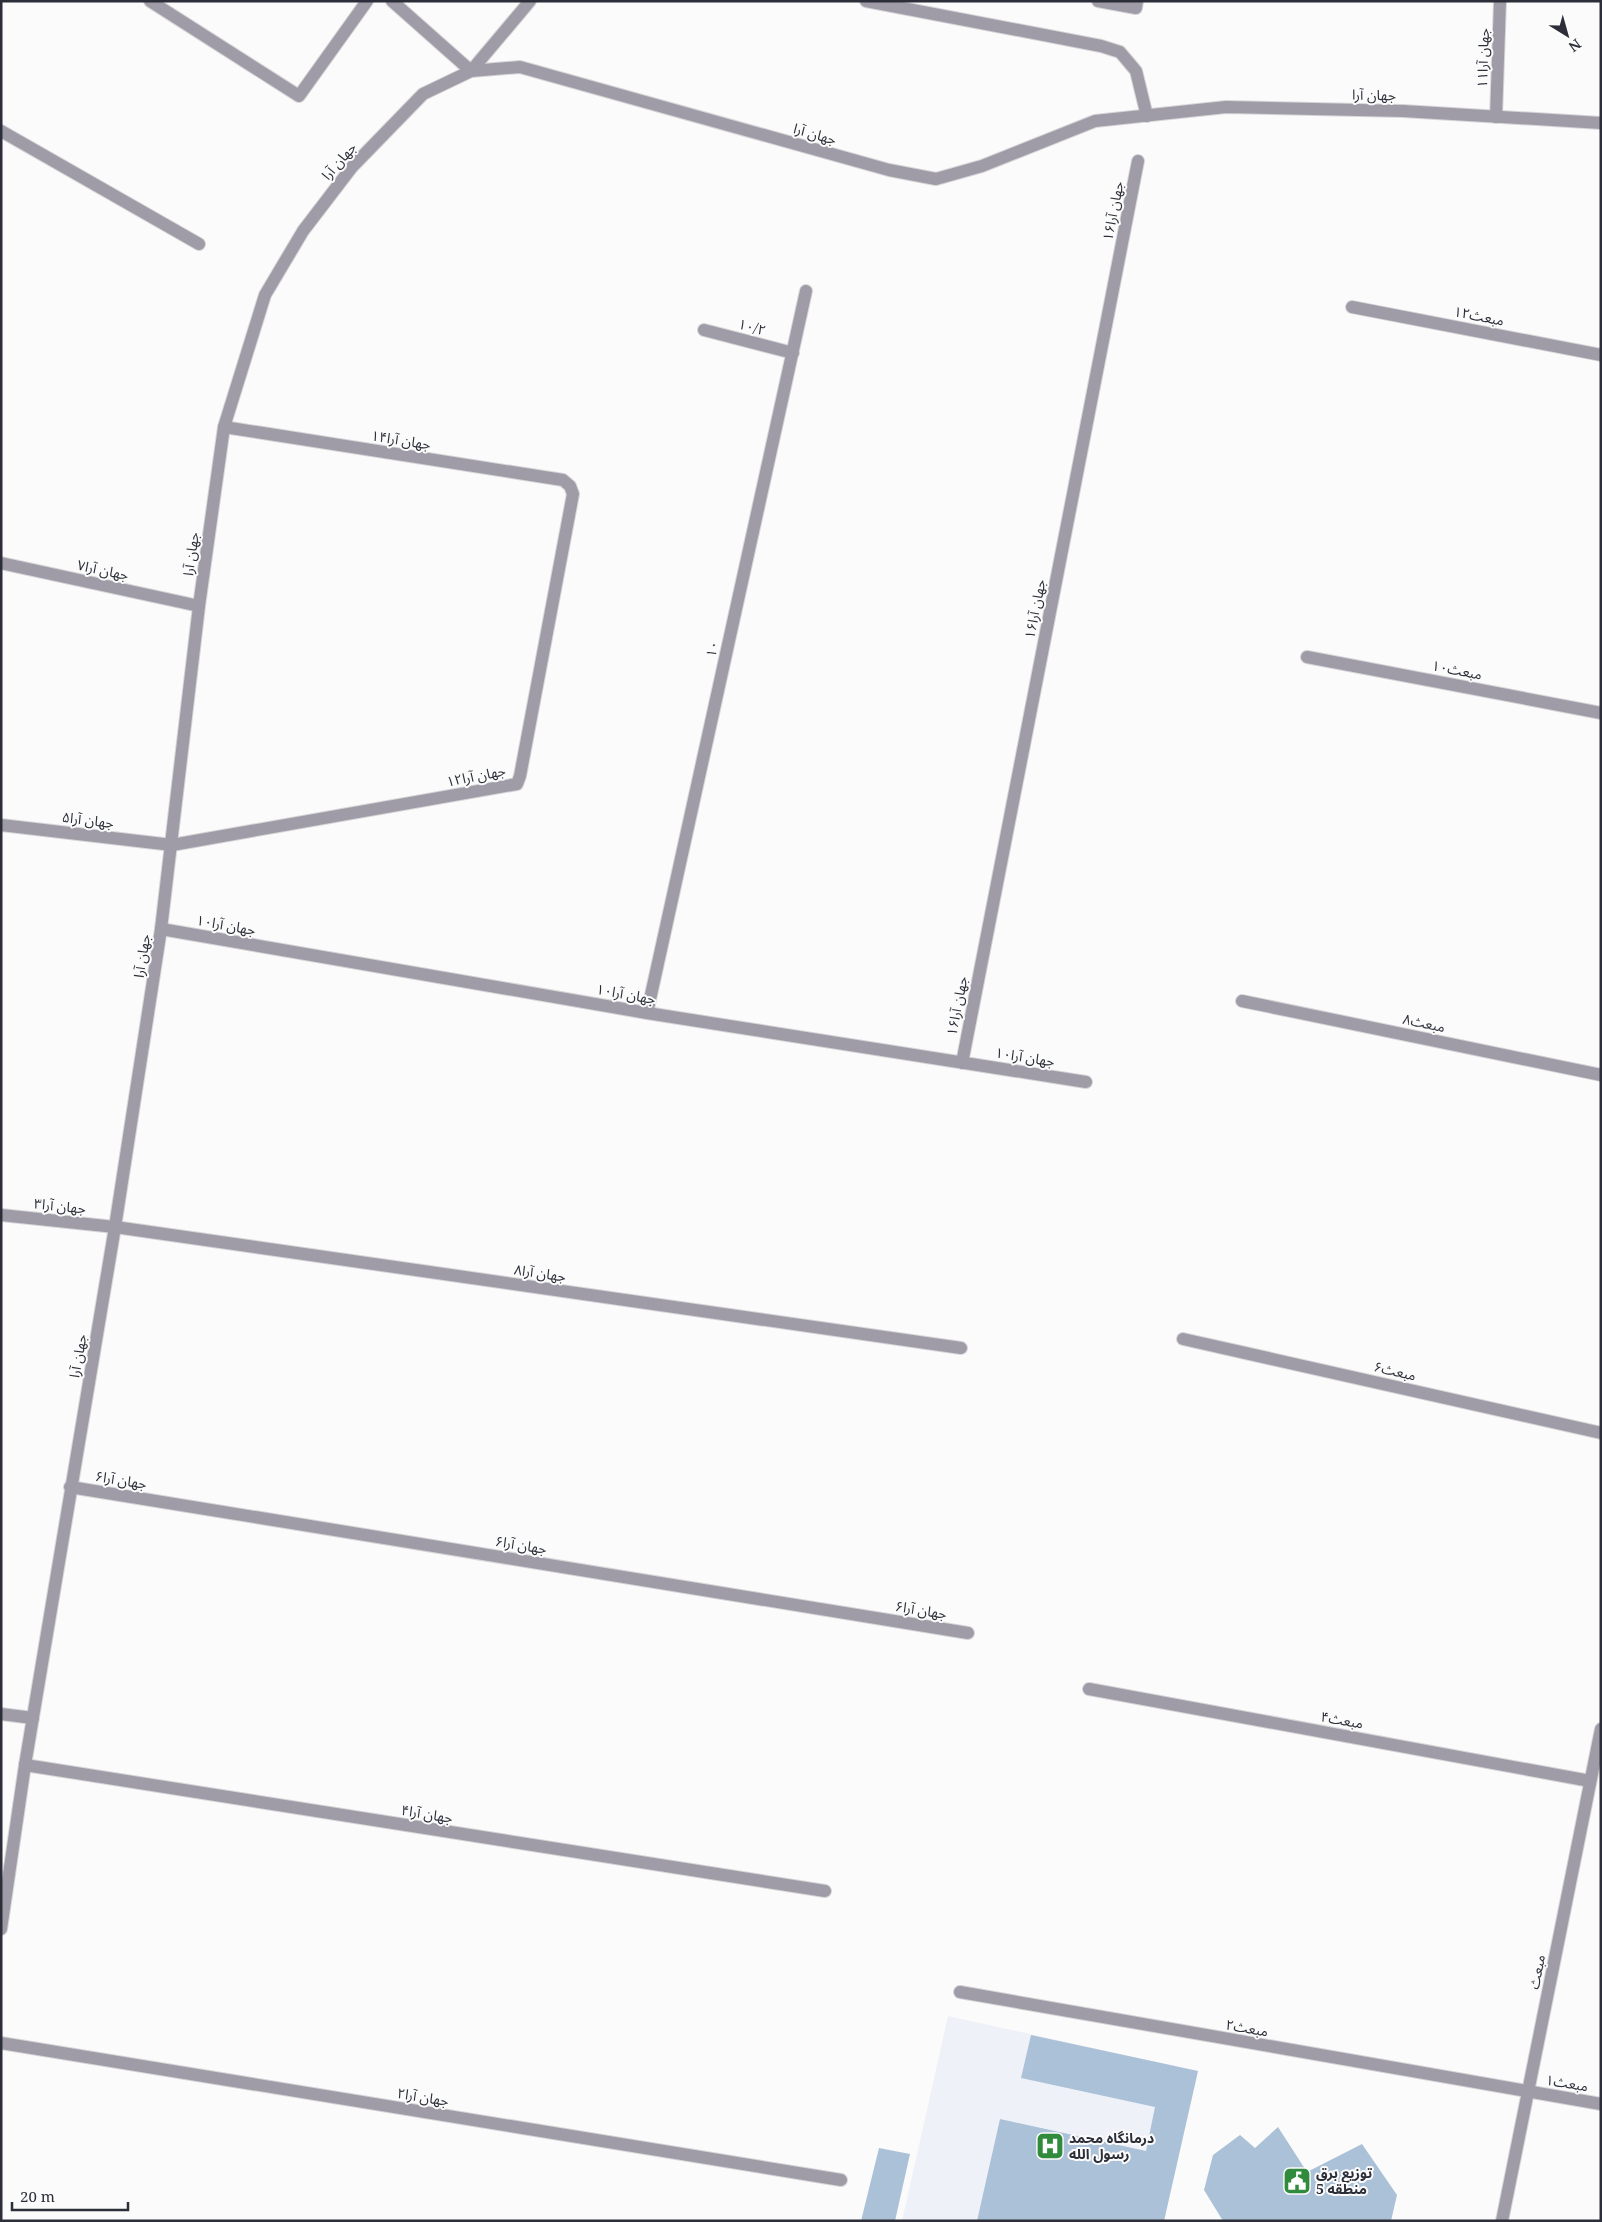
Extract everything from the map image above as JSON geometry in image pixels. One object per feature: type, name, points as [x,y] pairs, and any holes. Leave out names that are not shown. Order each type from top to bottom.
[{"type":"street","points":[[150,1],[300,96],[367,1]]},
{"type":"street","points":[[392,1],[471,71]]},
{"type":"street","name":"جهان آرا","points":[[471,71],[530,1]]},
{"type":"street","points":[[866,1],[1101,46],[1120,52],[1136,71],[1147,116]]},
{"type":"street","points":[[1098,1],[1136,8],[1137,1]]},
{"type":"street","name":"جهان آرا۱۱","points":[[1496,117],[1500,1]]},
{"type":"street","name":"جهان آرا","points":[[1,1930],[32,1718],[115,1227],[161,929],[199,606],[224,427],[265,295],[303,230],[352,167],[424,94],[471,71],[520,67],[889,170],[936,179],[982,166],[1095,121],[1226,107],[1403,111],[1601,123]]},
{"type":"street","points":[[1,131],[199,244]]},
{"type":"street","name":"جهان آرا۱۶","points":[[962,1063],[1138,161]]},
{"type":"street","name":"۱۰","points":[[647,1013],[806,291]]},
{"type":"street","name":"مبعث۱۲","points":[[1352,307],[1601,355]]},
{"type":"street","name":"۱۰/۲","points":[[704,330],[793,353]]},
{"type":"street","name":"جهان آرا۱۴","points":[[224,427],[563,480],[570,486]]},
{"type":"street","name":"جهان آرا۱۲","points":[[172,845],[517,784],[571,503],[572,494],[570,486]]},
{"type":"street","name":"جهان آرا۷","points":[[1,563],[199,606]]},
{"type":"street","name":"مبعث۱۰","points":[[1308,657],[1601,713]]},
{"type":"street","name":"جهان آرا۵","points":[[1,825],[172,845]]},
{"type":"street","name":"جهان آرا۱۰","points":[[161,929],[647,1013],[1086,1082]]},
{"type":"street","name":"مبعث۸","points":[[1242,1001],[1601,1075]]},
{"type":"street","name":"جهان آرا۳","points":[[1,1215],[115,1227]]},
{"type":"street","name":"جهان آرا۸","points":[[115,1227],[962,1348]]},
{"type":"street","name":"مبعث۶","points":[[1183,1339],[1601,1433]]},
{"type":"street","name":"جهان آرا۶","points":[[70,1487],[968,1633]]},
{"type":"street","name":"مبعث۴","points":[[1089,1689],[1590,1781]]},
{"type":"street","points":[[1,1714],[32,1718]]},
{"type":"street","name":"مبعث","points":[[1502,2221],[1601,1729]]},
{"type":"street","name":"جهان آرا۴","points":[[25,1765],[825,1891]]},
{"type":"street","name":"مبعث۲","points":[[960,1992],[1528,2093]]},
{"type":"street","name":"جهان آرا۲","points":[[1,2044],[841,2180]]},
{"type":"street","name":"مبعث۱","points":[[1528,2093],[1601,2104]]},
{"type":"shaded area","name":"درمانگاه محمد رسول الله","points":[[948,2016],[1198,2071],[1164,2221],[902,2221]]},
{"type":"building","points":[[1031,2035],[1198,2071],[1164,2221],[977,2221],[1000,2119],[1146,2151],[1155,2107],[1021,2078]]},
{"type":"building","name":"توزیع برق منطقه 5","points":[[1278,2127],[1307,2172],[1362,2144],[1397,2195],[1391,2221],[1223,2221],[1204,2190],[1213,2155],[1240,2135],[1255,2148]]},
{"type":"building","points":[[879,2148],[910,2154],[895,2221],[861,2221]]},
{"type":"place","name":"درمانگاه محمد رسول الله","points":[[1050,2146]]},
{"type":"place","name":"توزیع برق منطقه 5","points":[[1297,2181]]}]
